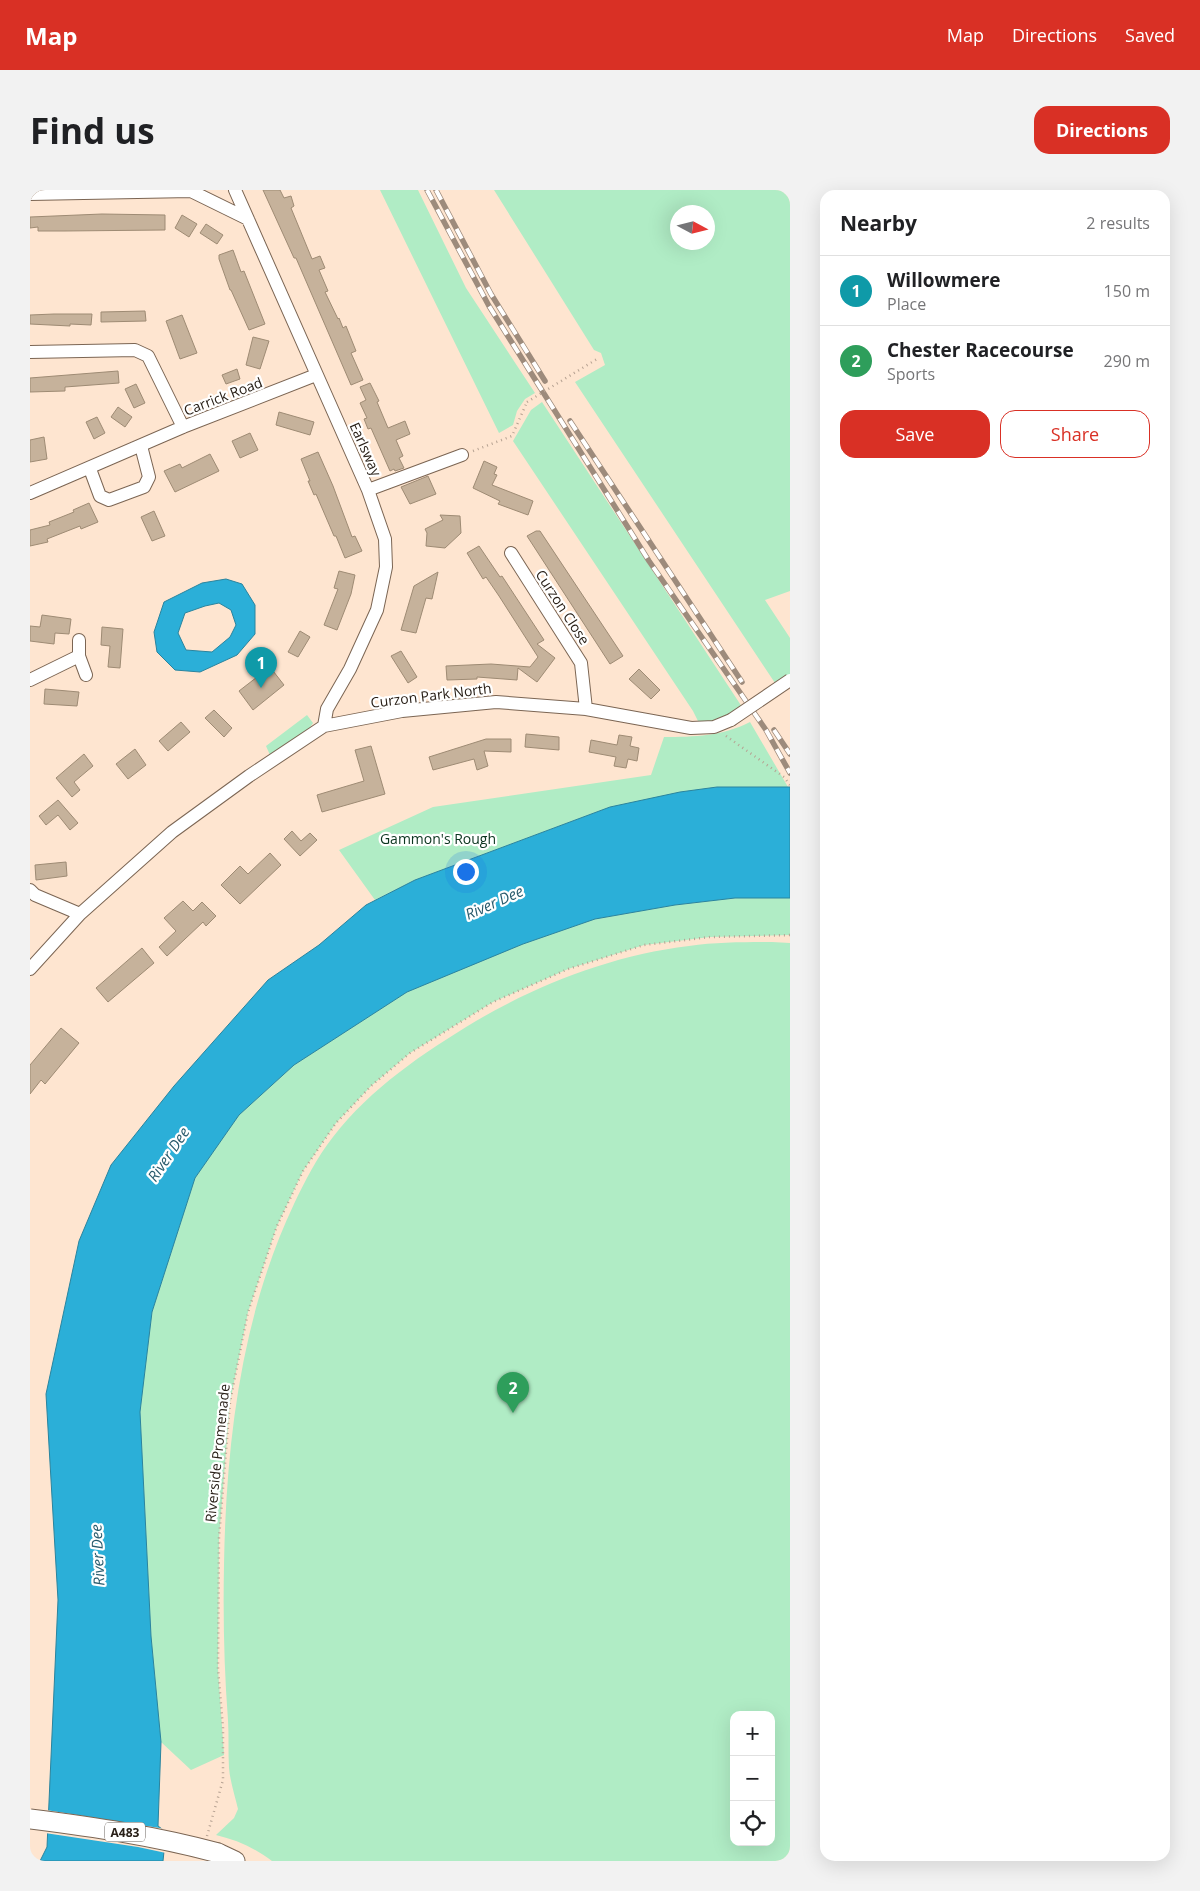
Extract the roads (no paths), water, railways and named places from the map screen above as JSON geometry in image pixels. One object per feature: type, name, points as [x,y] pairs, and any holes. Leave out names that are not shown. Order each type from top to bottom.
[{"type":"highway","name":"A483","points":[[30,1819],[182,1843],[226,1857]]},
{"type":"street","points":[[30,194],[192,190],[248,218]]},
{"type":"street","name":"Earlsway","points":[[235,190],[368,490],[385,539],[386,567],[377,610],[350,669],[327,709],[324,726]]},
{"type":"street","points":[[30,352],[135,350],[148,356],[183,427]]},
{"type":"street","name":"Carrick Road","points":[[30,493],[90,469],[183,427],[316,375]]},
{"type":"street","points":[[90,469],[100,496],[109,500],[144,487],[149,477],[141,446]]},
{"type":"street","points":[[368,490],[462,455]]},
{"type":"street","name":"Curzon Close","points":[[511,552],[581,663],[586,709]]},
{"type":"street","points":[[80,640],[79,656],[86,675]]},
{"type":"street","points":[[30,680],[79,656]]},
{"type":"street","name":"Curzon Park North","points":[[30,969],[80,914],[172,832],[249,776],[324,726],[402,711],[496,702],[586,709],[692,728],[714,727],[731,720],[790,680]]},
{"type":"street","points":[[30,890],[35,895],[80,914]]},
{"type":"water","points":[[226,579],[242,584],[255,605],[255,634],[237,655],[200,672],[175,670],[157,652],[154,632],[164,602],[202,583]],"holes":[[[219,603],[231,610],[236,625],[230,637],[212,652],[186,650],[178,633],[185,613]]]},
{"type":"water","name":"River Dee","points":[[717,787],[790,787],[790,898],[735,898],[675,905],[595,919],[523,944],[407,992],[294,1065],[239,1115],[195,1178],[152,1312],[140,1412],[151,1636],[161,1742],[158,1826],[166,1832],[163,1861],[40,1861],[47,1847],[58,1600],[46,1394],[79,1241],[111,1165],[174,1086],[268,980],[319,945],[366,905],[415,880],[610,807],[680,792]]},
{"type":"railway","points":[[427,190],[489,306],[649,561],[766,730],[790,773]]},
{"type":"railway","points":[[436,190],[491,294],[545,381]]},
{"type":"railway","points":[[570,421],[742,682]]},
{"type":"railway","points":[[774,730],[790,754]]},
{"type":"place","name":"Willowmere","points":[[261,688]]},
{"type":"place","name":"Chester Racecourse","points":[[513,1413]]},
{"type":"park label","name":"Gammon's Rough","points":[[438,838]]}]
